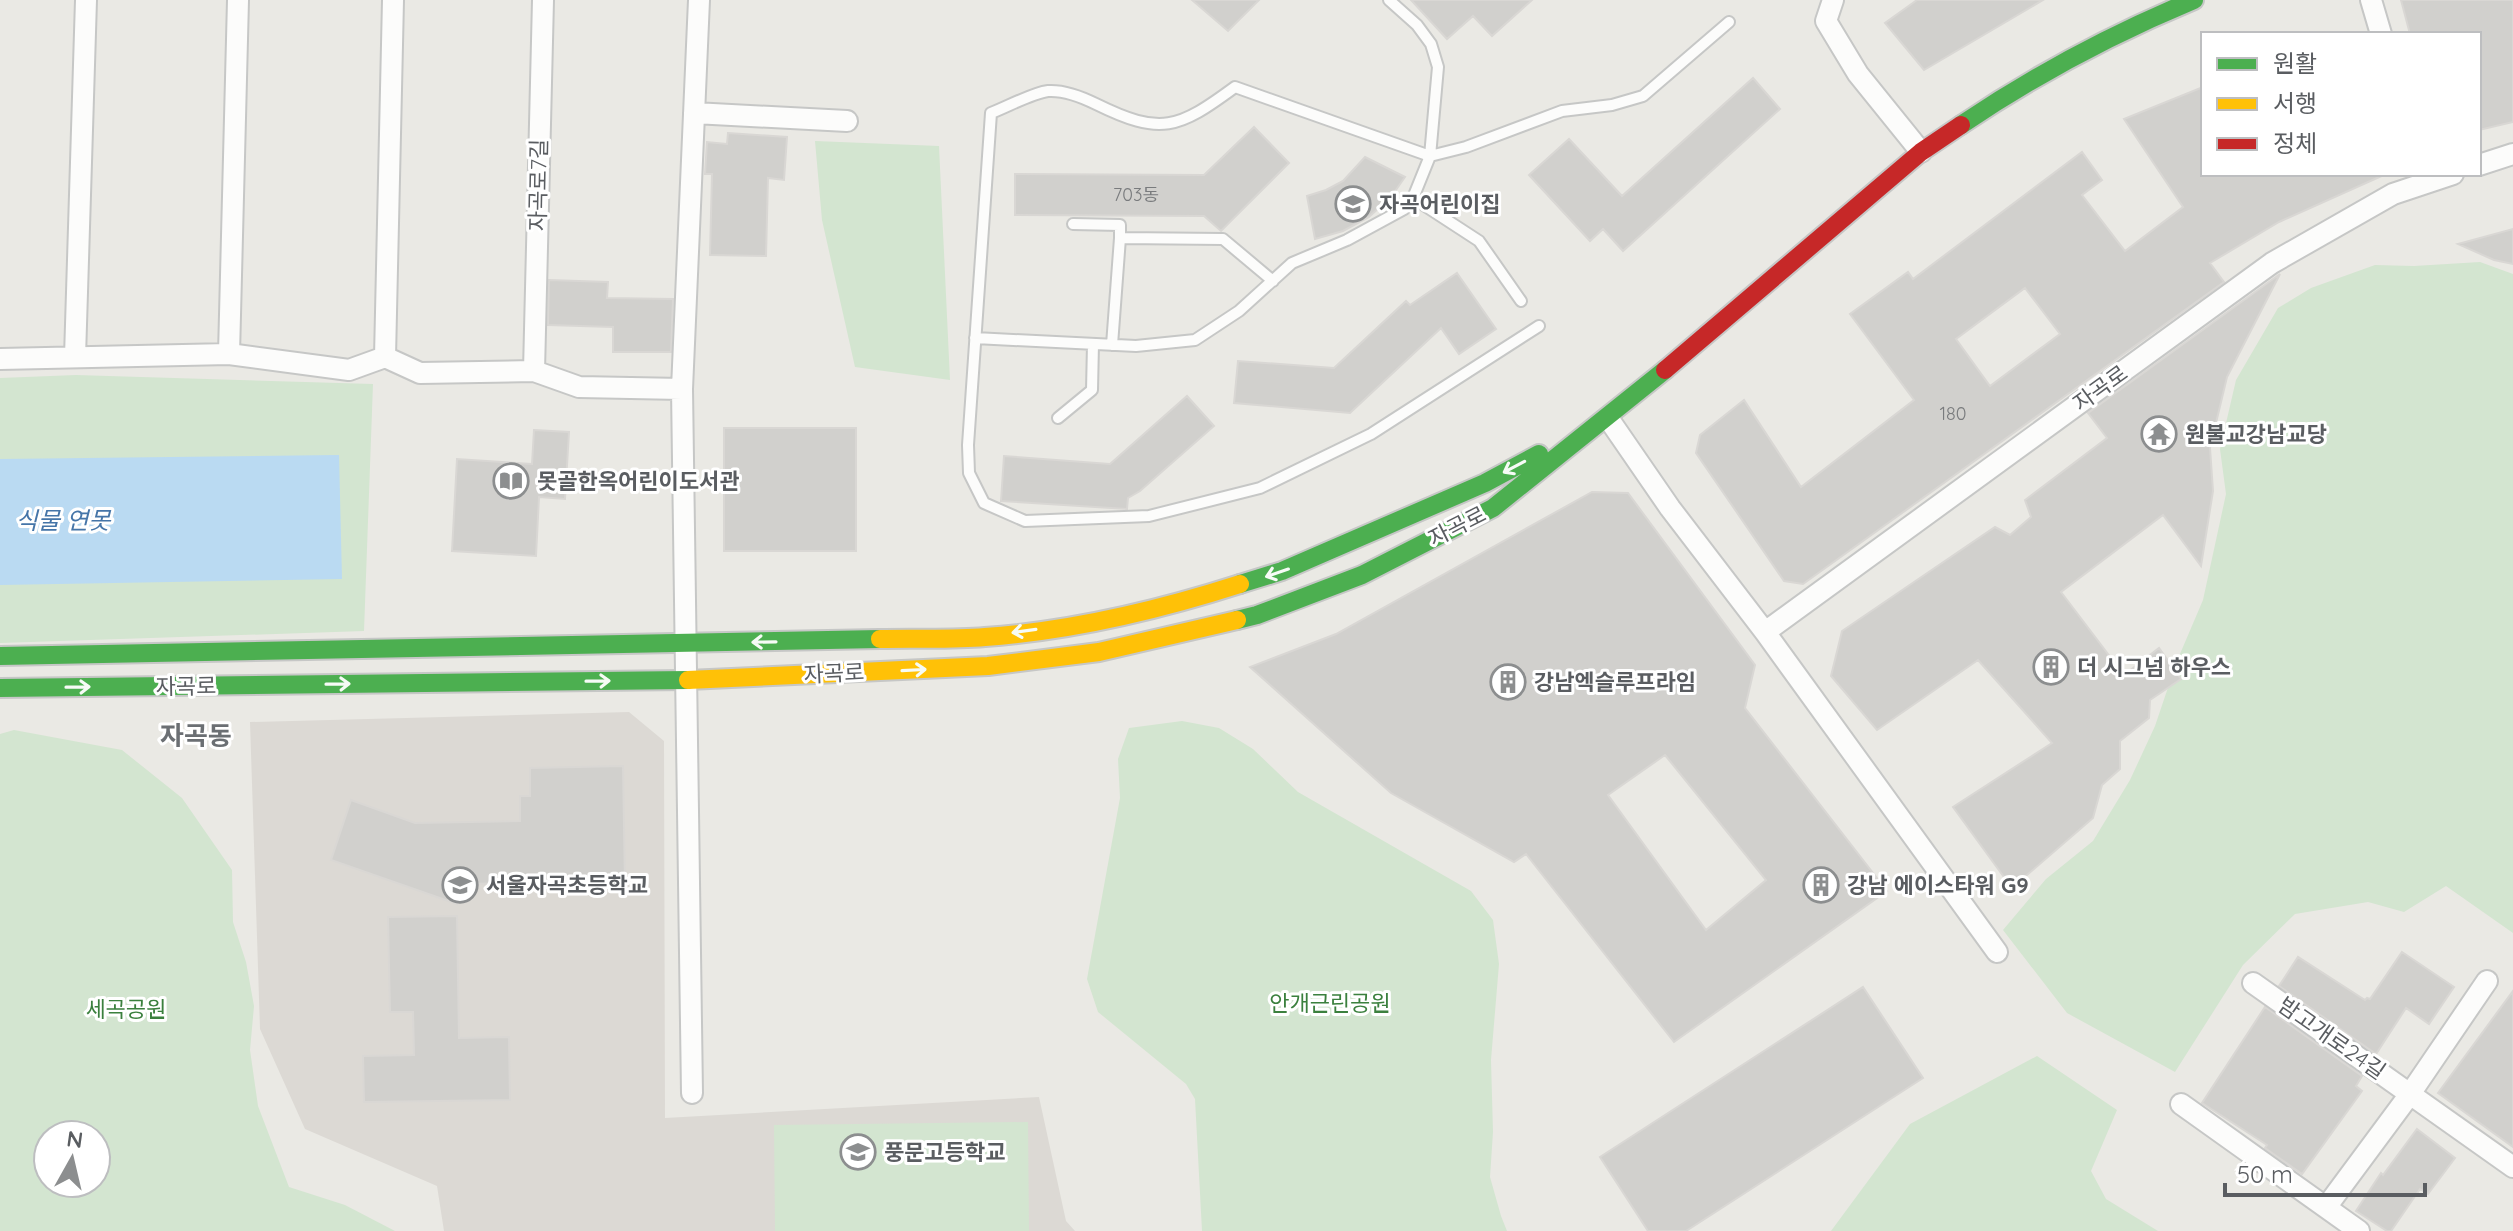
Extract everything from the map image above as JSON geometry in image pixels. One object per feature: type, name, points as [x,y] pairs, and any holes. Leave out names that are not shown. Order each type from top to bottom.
[{"type":"main road","name":"자곡로","points":[[0,688],[685,680],[988,666],[1099,652],[1257,615],[1362,575],[1493,508],[1608,418],[1921,152],[2013,90],[2129,27],[2194,0]]},
{"type":"main road","name":"자곡로","points":[[0,656],[986,637],[1095,621],[1193,599],[1282,571],[1485,483],[1608,418]]},
{"type":"street","points":[[75,357],[86,0]]},
{"type":"street","points":[[229,354],[238,0]]},
{"type":"street","points":[[385,357],[393,0]]},
{"type":"street","name":"자곡로7길","points":[[534,371],[543,0]]},
{"type":"street","points":[[692,1093],[682,389],[699,0]]},
{"type":"street","points":[[1833,0],[1826,21],[1858,74],[1921,152]]},
{"type":"street","points":[[2371,0],[2380,32]]},
{"type":"street","points":[[694,113],[847,121]]},
{"type":"street","points":[[2481,164],[2513,154]]},
{"type":"street","name":"자곡로","points":[[1765,632],[2272,263],[2426,178]]},
{"type":"street","points":[[0,359],[229,354],[349,370],[385,357],[420,373],[534,371],[579,387],[682,389]]},
{"type":"street","points":[[1608,418],[1670,508],[1765,632],[1997,952]]},
{"type":"street","points":[[2327,1206],[2410,1094],[2487,981]]},
{"type":"street","name":"밤고개로24길","points":[[2253,983],[2513,1167]]},
{"type":"street","points":[[2181,1104],[2359,1231]]},
{"type":"lane","points":[[975,338],[1136,346],[1195,340],[1239,311],[1292,263],[1347,240],[1404,209],[1413,198],[1430,156],[1438,67],[1431,44],[1389,0]]},
{"type":"lane","points":[[1539,326],[1371,434],[1260,488],[1149,516],[1025,521],[984,503],[969,473],[968,445],[991,113],[1048,91],[1078,96],[1131,121],[1164,126],[1201,112],[1235,87],[1430,156],[1466,147],[1562,111],[1612,105],[1643,96],[1729,22]]},
{"type":"lane","points":[[1413,198],[1479,241],[1521,301]]},
{"type":"lane","points":[[1073,224],[1120,225],[1112,345]]},
{"type":"lane","points":[[1120,238],[1223,239],[1273,281]]},
{"type":"lane","points":[[1058,418],[1092,390],[1093,344]]},
{"type":"shaded area","name":"서울자곡초등학교","points":[[629,712],[664,741],[665,1118],[1039,1097],[1066,1221],[1075,1231],[444,1231],[437,1186],[305,1129],[260,1029],[250,722]]},
{"type":"green space","points":[[815,141],[939,146],[950,380],[855,367],[822,220]]},
{"type":"green space","points":[[2480,262],[2513,274],[2513,933],[2446,886],[2404,912],[2368,902],[2295,914],[2243,965],[2175,1072],[2067,1013],[2003,930],[2046,879],[2093,841],[2130,780],[2155,726],[2177,661],[2203,600],[2226,494],[2220,449],[2236,380],[2278,308],[2311,288],[2375,265]]},
{"type":"green space","points":[[76,375],[373,384],[364,631],[0,643],[0,378]]},
{"type":"green space","name":"안개근린공원","points":[[1182,721],[1219,728],[1253,749],[1298,792],[1471,891],[1493,920],[1499,964],[1491,1060],[1493,1132],[1490,1177],[1507,1231],[1202,1231],[1195,1099],[1186,1084],[1098,1012],[1087,979],[1120,798],[1118,759],[1129,728]]},
{"type":"green space","name":"세곡공원","points":[[14,730],[122,750],[182,798],[232,870],[233,922],[246,962],[254,1006],[250,1050],[258,1106],[289,1187],[345,1205],[395,1231],[0,1231],[0,734]]},
{"type":"green space","points":[[2037,1056],[2117,1110],[2091,1171],[2106,1199],[2158,1231],[1831,1231],[1910,1124]]},
{"type":"green space","points":[[1028,1122],[1029,1231],[775,1231],[774,1125]]},
{"type":"water","name":"식물 연못","points":[[339,455],[342,579],[0,585],[0,459]]},
{"type":"building","points":[[1192,0],[1259,0],[1228,31]]},
{"type":"building","points":[[1411,0],[1532,0],[1492,36],[1473,16],[1447,39]]},
{"type":"building","points":[[1917,0],[2043,0],[1924,70],[1885,23]]},
{"type":"building","points":[[2401,0],[2513,0],[2513,122],[2481,130],[2481,32],[2409,32]]},
{"type":"building","points":[[1753,78],[1780,109],[1623,251],[1603,229],[1590,241],[1529,175],[1569,139],[1622,196]]},
{"type":"building","points":[[2201,88],[2201,176],[2382,176],[2279,222],[2210,263],[2224,282],[1803,584],[1784,581],[1696,453],[1700,435],[1744,400],[1801,487],[1914,400],[1850,314],[1908,272],[1913,279],[2082,152],[2102,180],[2082,195],[2125,251],[2183,207],[2124,119]],"holes":[[[2025,288],[2060,334],[1990,386],[1956,339]]]},
{"type":"building","points":[[1254,127],[1289,163],[1221,231],[1204,216],[1015,215],[1015,174],[1204,175]]},
{"type":"building","points":[[728,133],[787,137],[784,180],[768,178],[766,256],[710,255],[712,174],[705,174],[707,142],[727,144]]},
{"type":"building","points":[[1365,157],[1405,177],[1391,197],[1369,217],[1343,231],[1315,239],[1307,196],[1343,181]]},
{"type":"building","points":[[2513,229],[2513,264],[2494,260],[2458,244]]},
{"type":"building","points":[[1457,273],[1496,329],[1459,354],[1441,328],[1350,413],[1234,403],[1238,361],[1334,368],[1406,301],[1410,305]]},
{"type":"building","name":"더 시그넘 하우스","points":[[2280,274],[2227,377],[2210,448],[2213,491],[2201,566],[2163,515],[2061,592],[2124,675],[2159,648],[2181,679],[2150,700],[2149,718],[2120,741],[2120,769],[2102,785],[2093,818],[2012,888],[1953,807],[2052,743],[1978,660],[1877,730],[1831,676],[1842,631],[1995,527],[2010,535],[2031,517],[2025,500],[2107,438],[2088,413]]},
{"type":"building","points":[[549,280],[608,282],[607,298],[673,299],[671,352],[613,352],[613,327],[548,325]]},
{"type":"building","points":[[1187,396],[1214,426],[1128,498],[1127,509],[1001,501],[1004,456],[1110,464]]},
{"type":"building","points":[[724,428],[856,428],[856,551],[724,551]]},
{"type":"building","name":"못골한옥어린이도서관","points":[[534,430],[569,432],[565,499],[539,497],[536,556],[452,551],[457,459],[532,464]]},
{"type":"building","name":"강남엑슬루프라임","points":[[1592,492],[1628,493],[1755,665],[1745,708],[1887,891],[1674,1042],[1526,854],[1514,862],[1391,793],[1250,667],[1336,634]],"holes":[[[1665,755],[1766,880],[1706,930],[1608,795]]]},
{"type":"building","points":[[623,766],[625,886],[532,888],[532,883],[457,884],[457,904],[331,860],[351,800],[415,823],[520,821],[520,796],[530,796],[530,768]]},
{"type":"building","points":[[457,916],[459,1038],[509,1037],[510,1100],[364,1102],[363,1056],[414,1055],[413,1012],[390,1012],[388,917]]},
{"type":"building","points":[[2402,952],[2454,987],[2429,1024],[2406,1008],[2376,1054],[2279,986],[2298,957],[2365,1000],[2370,999]]},
{"type":"building","points":[[1863,987],[1923,1078],[1686,1231],[1648,1231],[1600,1157]]},
{"type":"building","points":[[2513,991],[2513,1147],[2438,1093]]},
{"type":"building","points":[[2265,1007],[2362,1076],[2356,1086],[2362,1091],[2302,1174],[2265,1148],[2267,1145],[2202,1103]]},
{"type":"building","points":[[2417,1129],[2455,1158],[2428,1194],[2420,1189],[2391,1231],[2387,1231],[2356,1211],[2381,1173],[2383,1175]]},
{"type":"traffic: fast","points":[[1961,125],[2074,56],[2194,0]]},
{"type":"traffic: fast","points":[[1237,620],[1362,575],[1493,508],[1665,370]]},
{"type":"traffic: fast","points":[[1240,584],[1282,571],[1485,483],[1539,454]]},
{"type":"traffic: fast","points":[[0,656],[880,639]]},
{"type":"traffic: fast","points":[[0,688],[688,680]]},
{"type":"traffic: slow","points":[[880,639],[972,638],[1049,630],[1146,611],[1240,584]]},
{"type":"traffic: slow","points":[[688,680],[988,666],[1099,652],[1237,620]]},
{"type":"traffic: jam","points":[[1665,370],[1921,152],[1961,125]]},
{"type":"place","name":"자곡어린이집","points":[[1353,204]]},
{"type":"place","name":"원불교강남교당","points":[[2159,434]]},
{"type":"place","name":"못골한옥어린이도서관","points":[[511,481]]},
{"type":"place","name":"더 시그넘 하우스","points":[[2051,667]]},
{"type":"place","name":"강남엑슬루프라임","points":[[1508,682]]},
{"type":"place","name":"서울자곡초등학교","points":[[460,885]]},
{"type":"place","name":"강남 에이스타워 G9","points":[[1821,885]]},
{"type":"place","name":"풍문고등학교","points":[[858,1152]]},
{"type":"district","name":"자곡동","points":[[196,736]]}]
